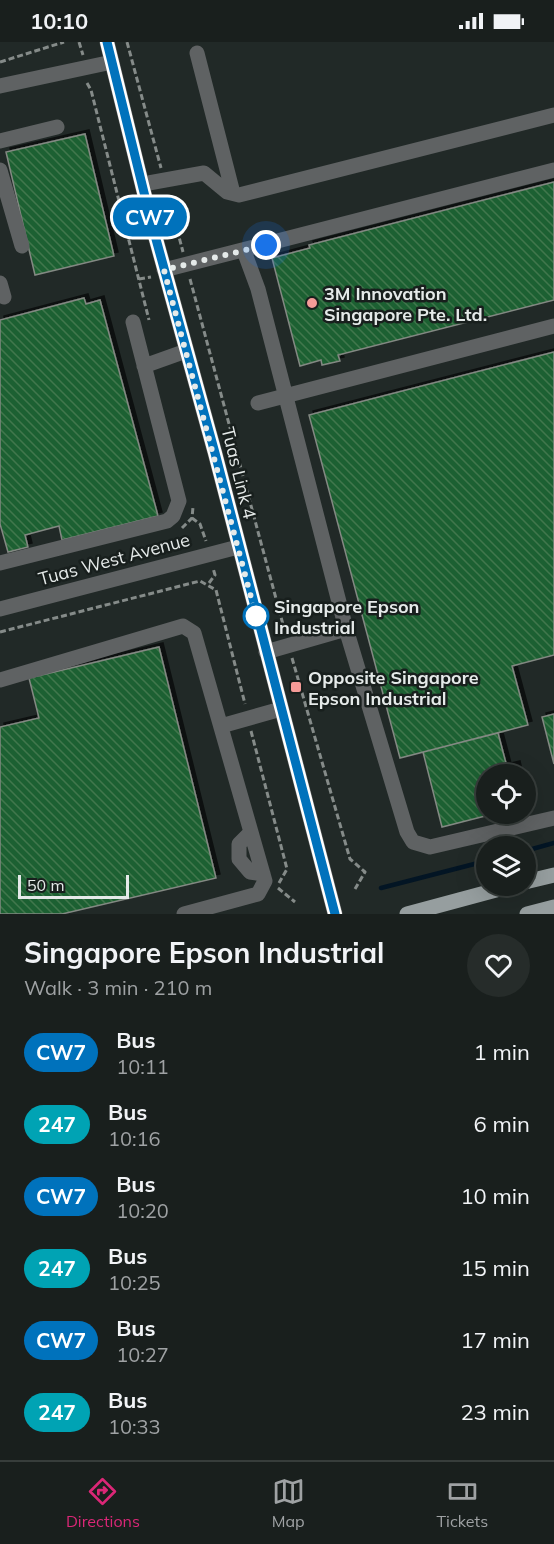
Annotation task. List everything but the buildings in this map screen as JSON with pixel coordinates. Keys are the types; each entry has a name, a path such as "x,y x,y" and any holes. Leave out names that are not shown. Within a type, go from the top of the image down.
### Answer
{"main road":[{"path":"536,879 554,874"},
{"path":"407,914 476,895"},
{"path":"528,914 554,907"}],"street":[{"name":"Tuas Link 4","path":"107,42 164,270 335,914"},
{"path":"197,53 233,193"},
{"path":"0,86 112,62"},
{"path":"143,184 204,173 227,192 239,195 554,115"},
{"path":"0,141 57,127"},
{"path":"0,170 22,246"},
{"path":"164,270 554,170"},
{"path":"244,251 258,289 346,629 407,832 413,842 430,847 554,818"},
{"path":"0,563 167,521 173,516 179,501 133,322"},
{"path":"258,403 554,326"},
{"path":"144,366 186,351"},
{"name":"Tuas West Avenue","path":"1,605 238,547"},
{"path":"0,680 183,626 194,633 263,874 264,885 258,894 184,914"},
{"path":"266,652 346,629"},
{"path":"221,726 281,709"}],"path":[{"path":"0,62 64,42"},
{"path":"127,42 288,646 350,860 365,872 355,888"},
{"path":"92,90 152,331"},
{"path":"173,531 185,528 192,518 191,497"}],"waterway":[{"path":"536,848 554,843"},
{"path":"381,888 476,864"}],"bus line":[{"name":"CW7","path":"107,42 151,221 215,453 335,914"}],"place":[{"name":"3M Innovation Singapore Pte. Ltd.","path":"312,303"},
{"name":"Singapore Epson Industrial","path":"256,616"},
{"name":"Opposite Singapore Epson Industrial","path":"296,687"}],"route":[{"path":"256,616 215,453 164,270 266,245"}]}
